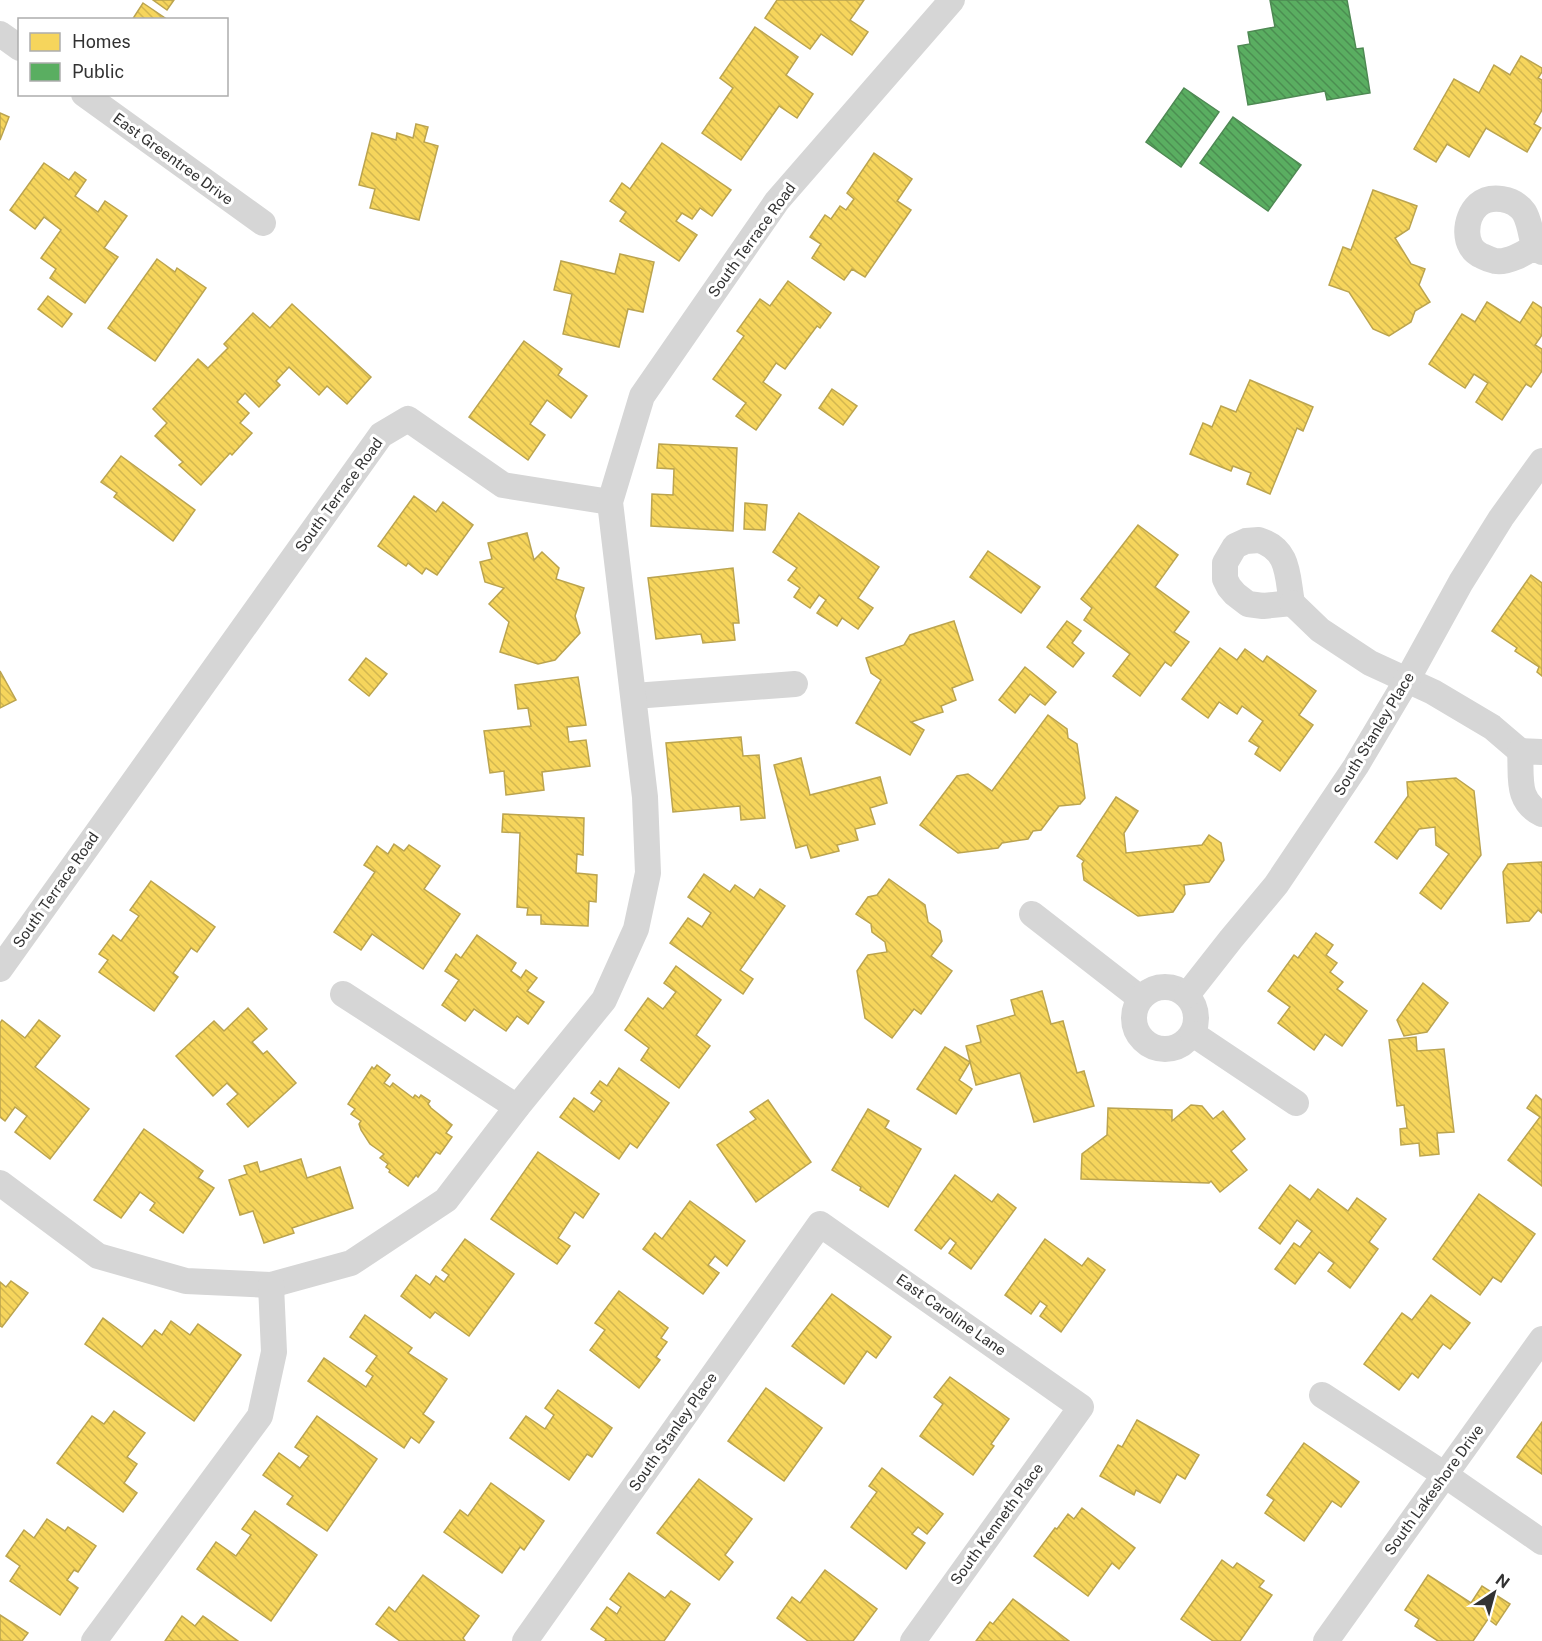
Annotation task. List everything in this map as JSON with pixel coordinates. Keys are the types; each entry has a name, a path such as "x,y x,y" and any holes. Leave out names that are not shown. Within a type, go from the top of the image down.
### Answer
{"street":[{"name":"South Terrace Road","path":"0,969 381,435 408,419 503,485 610,502 642,396 777,201 952,0"},
{"path":"0,34 18,47"},
{"name":"East Greentree Drive","path":"87,96 263,223"},
{"name":"South Stanley Place","path":"1187,995 1276,885 1356,766 1467,573 1501,518 1542,461"},
{"path":"0,1184 98,1256 186,1281 271,1285 351,1263 446,1200 517,1107 604,1000 636,929 648,873 645,797 610,502"},
{"path":"1292,603 1320,630 1370,663 1433,692 1531,752 1522,794 1532,809 1542,814"},
{"path":"634,696 795,684"},
{"path":"1032,914 1140,998"},
{"path":"1170,987 1187,995 1196,1012 1196,1025 1186,1042 1163,1050 1145,1042 1138,1035 1133,1016 1140,998 1156,988 1170,987"},
{"path":"343,994 517,1107"},
{"path":"1192,1034 1296,1103"},
{"name":"South Stanley Place","path":"525,1641 820,1224"},
{"name":"East Caroline Lane","path":"820,1224 1081,1407"},
{"path":"93,1641 260,1416 274,1352 271,1285"},
{"name":"South Lakeshore Drive","path":"1326,1641 1542,1339"},
{"path":"1322,1395 1445,1475 1542,1542"},
{"name":"South Kenneth Place","path":"913,1641 1081,1407"}],"building: Homes":[{"path":"153,0 174,0 167,10"},
{"path":"777,0 864,0 850,20 868,32 852,55 821,34 810,49 765,18"},
{"path":"143,3 165,18 133,18"},
{"path":"755,27 798,57 786,75 813,94 797,118 779,106 741,160 702,133 733,88 720,78"},
{"path":"1521,56 1542,68 1538,78 1542,80 1542,110 1534,124 1541,128 1527,152 1486,128 1469,157 1447,144 1436,162 1414,149 1454,79 1479,93 1494,65 1510,75"},
{"path":"0,113 9,117 0,140"},
{"path":"416,124 428,127 424,142 438,146 419,220 370,208 375,189 359,185 372,133 396,140 397,133 413,138"},
{"path":"662,143 731,190 712,216 700,208 692,219 682,213 676,221 697,235 679,261 620,221 626,212 610,201 622,183 630,189"},
{"path":"874,153 912,179 897,201 911,210 865,277 852,269 844,280 812,258 821,244 810,237 825,215 831,219 840,206 846,210 854,199 847,193"},
{"path":"44,163 69,180 75,172 86,180 75,196 98,212 105,201 127,216 104,248 118,257 85,303 50,278 56,269 41,258 61,230 44,217 35,229 10,210"},
{"path":"1373,190 1417,206 1409,229 1395,238 1411,264 1425,269 1419,285 1430,302 1415,311 1411,322 1389,336 1373,329 1349,292 1329,285 1343,247 1351,250"},
{"path":"620,254 654,262 643,312 628,309 619,347 563,334 572,294 554,290 561,261 615,274"},
{"path":"157,259 175,272 177,268 206,288 155,361 108,328"},
{"path":"788,281 831,313 820,328 817,326 785,369 776,363 763,382 781,395 756,430 736,416 746,403 713,379 744,336 737,331 760,299 770,306"},
{"path":"48,296 72,314 62,327 38,309"},
{"path":"1487,302 1520,323 1533,302 1542,308 1542,335 1535,345 1542,349 1542,371 1531,387 1526,384 1502,420 1476,402 1488,383 1474,374 1465,388 1429,364 1462,314 1475,322"},
{"path":"292,304 371,377 347,404 327,386 319,395 289,367 276,381 280,385 259,407 245,393 237,402 249,413 240,423 252,433 201,485 179,465 183,462 155,436 167,423 153,409 198,359 208,368 228,348 224,344 253,313 270,328"},
{"path":"524,341 562,369 558,375 587,396 571,418 547,400 530,424 545,435 528,460 469,417"},
{"path":"1250,380 1313,407 1303,431 1297,428 1270,494 1247,484 1251,473 1233,466 1231,471 1190,454 1203,423 1212,427 1221,406 1236,412"},
{"path":"832,389 857,406 843,425 819,408"},
{"path":"659,444 737,448 733,531 651,526 652,494 673,495 674,469 657,468"},
{"path":"121,456 195,510 173,541 114,497 117,493 101,482"},
{"path":"414,496 436,512 443,502 473,525 437,575 426,568 422,574 408,563 406,566 378,546"},
{"path":"745,503 767,505 765,530 744,529"},
{"path":"799,513 879,567 858,598 873,608 858,629 842,618 837,626 817,613 826,600 819,595 810,608 794,597 800,588 788,580 797,568 773,552"},
{"path":"1138,525 1178,555 1155,587 1189,612 1174,632 1189,642 1171,666 1165,662 1140,696 1113,676 1130,654 1084,620 1092,608 1081,599"},
{"path":"527,533 534,560 542,552 559,568 556,579 584,588 575,616 580,633 555,660 538,664 500,652 509,622 489,604 504,588 485,582 480,562 492,559 488,543"},
{"path":"988,551 1040,587 1021,613 970,577"},
{"path":"733,568 739,623 733,623 735,640 703,643 701,634 656,639 648,578"},
{"path":"1531,575 1542,583 1542,676 1537,672 1539,667 1515,651 1517,648 1492,631"},
{"path":"954,621 973,680 952,688 956,700 941,706 943,712 911,722 924,730 910,755 856,723 881,680 871,673 866,658 904,645 910,635"},
{"path":"1067,621 1081,631 1072,643 1084,653 1073,667 1047,647"},
{"path":"1220,648 1237,660 1245,649 1263,662 1267,656 1316,691 1299,715 1313,725 1280,771 1255,754 1259,747 1249,741 1263,721 1242,706 1237,714 1219,702 1208,718 1182,699"},
{"path":"366,658 387,674 369,696 349,680"},
{"path":"1025,667 1056,692 1045,705 1030,694 1015,713 999,700"},
{"path":"0,671 16,700 0,708"},
{"path":"578,677 586,725 567,727 569,742 586,740 590,766 542,772 544,790 506,795 504,771 490,773 484,731 531,726 528,708 518,709 515,685"},
{"path":"1048,715 1067,729 1068,738 1077,744 1085,798 1080,804 1059,806 1041,830 1033,831 1028,839 1002,843 998,848 958,853 920,825 957,776 968,774 992,791"},
{"path":"741,737 743,756 759,755 765,818 741,820 740,806 673,812 666,743"},
{"path":"801,758 810,795 880,777 887,803 870,808 875,824 855,829 858,840 837,845 839,851 811,858 807,845 796,848 774,765"},
{"path":"1456,778 1474,791 1481,855 1441,909 1420,893 1449,854 1436,845 1435,827 1419,829 1397,859 1375,842 1408,796 1407,782"},
{"path":"1116,797 1138,811 1124,833 1126,853 1202,845 1209,835 1221,843 1224,860 1209,882 1184,885 1185,894 1173,912 1138,916 1084,880 1082,864 1084,861 1077,856"},
{"path":"503,814 584,818 583,855 577,854 576,873 597,875 596,902 589,901 588,926 541,924 541,915 527,915 528,908 517,907 520,833 502,832"},
{"path":"394,844 404,851 409,845 440,866 424,889 460,914 423,969 372,934 361,950 334,932 375,872 364,865 377,846 388,854"},
{"path":"1542,862 1542,913 1538,910 1529,921 1507,923 1503,872 1508,864"},
{"path":"704,874 730,892 735,885 754,898 760,889 785,906 740,970 753,979 743,994 670,943 688,918 702,927 711,913 688,897"},
{"path":"889,879 925,905 928,922 940,931 942,941 931,956 952,971 921,1014 914,1009 892,1038 865,1018 857,971 868,955 887,952 885,942 872,932 871,924 856,914 868,897 877,895"},
{"path":"151,881 215,927 197,952 191,948 173,973 178,977 154,1011 99,972 108,960 99,954 113,935 121,941 139,916 130,910"},
{"path":"1316,933 1333,945 1326,955 1337,963 1330,972 1343,982 1337,989 1367,1011 1342,1046 1325,1034 1314,1050 1278,1023 1290,1007 1268,991 1294,955 1298,958"},
{"path":"477,935 516,963 511,971 521,978 526,970 537,978 527,991 544,1002 528,1024 517,1016 506,1031 474,1009 465,1021 442,1005 459,980 445,971 456,954 461,958"},
{"path":"676,966 721,1000 696,1035 710,1046 679,1088 641,1060 649,1048 625,1030 648,998 663,1009 676,992 664,983"},
{"path":"1423,983 1448,1003 1427,1032 1404,1036 1397,1020"},
{"path":"1042,991 1051,1024 1063,1021 1077,1073 1084,1071 1094,1106 1034,1122 1020,1073 976,1085 966,1046 981,1042 977,1026 1015,1015 1011,1000"},
{"path":"248,1008 267,1029 252,1042 263,1054 267,1051 296,1083 248,1127 227,1104 238,1094 227,1083 213,1096 176,1056 214,1021 224,1031"},
{"path":"2,1020 25,1038 39,1020 60,1036 35,1067 89,1109 50,1159 15,1132 27,1116 15,1107 5,1121 0,1117 0,1023"},
{"path":"1416,1037 1417,1051 1444,1049 1454,1132 1437,1133 1439,1154 1420,1156 1419,1143 1401,1145 1400,1129 1407,1128 1404,1105 1397,1106 1389,1040"},
{"path":"945,1047 970,1062 959,1080 972,1089 956,1114 917,1089"},
{"path":"377,1065 390,1075 384,1083 390,1087 393,1083 413,1098 415,1095 419,1098 421,1095 430,1101 428,1104 431,1108 452,1125 446,1133 452,1137 440,1154 436,1152 418,1177 416,1175 408,1186 389,1172 390,1170 386,1167 388,1164 380,1158 384,1154 370,1144 361,1130 359,1124 361,1121 351,1114 355,1109 348,1104 372,1067 374,1069"},
{"path":"619,1068 669,1103 637,1148 630,1143 619,1159 560,1117 574,1098 594,1112 602,1101 591,1093 600,1081 607,1086"},
{"path":"1536,1095 1542,1100 1542,1186 1508,1160 1540,1117 1527,1108"},
{"path":"768,1100 811,1162 756,1202 717,1145 756,1119 750,1112"},
{"path":"1191,1105 1202,1106 1213,1119 1223,1111 1245,1139 1231,1151 1247,1170 1220,1192 1211,1181 1209,1183 1081,1179 1082,1154 1107,1135 1108,1108 1172,1110 1172,1121"},
{"path":"868,1109 889,1121 885,1128 921,1149 888,1207 860,1190 861,1187 832,1170"},
{"path":"144,1129 203,1171 198,1178 214,1188 183,1233 150,1210 155,1203 140,1192 121,1218 94,1200"},
{"path":"538,1152 599,1194 583,1218 575,1212 558,1238 570,1246 557,1264 491,1219"},
{"path":"301,1159 307,1178 340,1167 353,1208 292,1228 294,1233 264,1243 253,1211 240,1215 229,1180 247,1174 244,1166 257,1162 260,1172"},
{"path":"955,1175 992,1202 998,1194 1016,1208 971,1269 949,1253 956,1243 950,1238 941,1249 915,1230"},
{"path":"1290,1185 1310,1200 1318,1189 1348,1211 1357,1198 1386,1219 1369,1242 1378,1249 1350,1288 1328,1271 1334,1263 1319,1252 1295,1284 1275,1269 1294,1243 1300,1247 1312,1231 1297,1220 1280,1244 1259,1228"},
{"path":"1479,1194 1535,1234 1501,1282 1493,1277 1480,1295 1433,1259"},
{"path":"690,1201 745,1241 727,1266 715,1256 708,1265 719,1273 703,1294 643,1249 655,1233 662,1239"},
{"path":"465,1239 514,1274 469,1336 435,1312 430,1318 401,1296 416,1275 430,1285 436,1276 444,1282 449,1275 442,1270"},
{"path":"1045,1239 1082,1266 1088,1258 1105,1270 1061,1332 1040,1316 1047,1306 1040,1301 1031,1314 1005,1295"},
{"path":"11,1281 28,1293 2,1327 0,1326 0,1282 6,1287"},
{"path":"619,1291 668,1328 661,1338 667,1342 656,1357 660,1360 639,1388 590,1350 605,1330 595,1323"},
{"path":"832,1294 891,1337 876,1358 867,1351 844,1384 792,1346"},
{"path":"1431,1295 1470,1323 1450,1349 1443,1344 1418,1378 1412,1373 1399,1390 1364,1364 1402,1313 1412,1320"},
{"path":"365,1315 412,1348 408,1353 447,1379 423,1414 434,1422 419,1443 411,1437 404,1448 308,1381 324,1358 366,1387 373,1376 366,1371 377,1356 350,1337"},
{"path":"103,1318 142,1347 155,1330 162,1335 171,1321 190,1335 198,1324 241,1355 194,1421 85,1344"},
{"path":"950,1377 1009,1419 991,1444 994,1446 973,1475 920,1436 943,1404 934,1397"},
{"path":"766,1388 822,1428 784,1481 728,1441"},
{"path":"558,1390 612,1428 592,1457 587,1454 569,1480 510,1438 526,1416 545,1429 554,1415 545,1408"},
{"path":"114,1411 145,1433 127,1457 137,1464 124,1483 137,1493 123,1512 57,1463 92,1416 104,1424"},
{"path":"317,1416 377,1459 327,1531 287,1504 293,1496 263,1475 279,1453 300,1468 309,1456 295,1447"},
{"path":"1137,1420 1199,1455 1185,1479 1177,1474 1160,1503 1136,1490 1134,1495 1100,1476 1118,1445 1122,1447"},
{"path":"1542,1422 1542,1474 1517,1457"},
{"path":"1304,1443 1359,1482 1341,1507 1332,1501 1304,1541 1265,1513 1274,1500 1267,1495"},
{"path":"882,1468 943,1514 927,1534 918,1527 912,1534 925,1543 906,1569 851,1527 877,1492 869,1486"},
{"path":"699,1479 752,1519 725,1555 733,1562 719,1580 657,1533"},
{"path":"491,1483 544,1521 524,1550 520,1547 502,1573 444,1532 460,1510 468,1516"},
{"path":"1082,1508 1135,1548 1119,1569 1112,1563 1088,1596 1034,1556 1068,1514 1074,1519"},
{"path":"255,1511 317,1555 271,1621 197,1569 216,1542 236,1556 251,1535 242,1529"},
{"path":"47,1519 65,1531 68,1527 96,1546 78,1572 74,1570 67,1580 78,1588 60,1615 10,1581 20,1566 6,1556 24,1530 34,1538"},
{"path":"1222,1560 1233,1568 1237,1563 1264,1581 1259,1587 1272,1595 1240,1641 1213,1641 1181,1619"},
{"path":"825,1570 877,1609 853,1641 808,1641 777,1618 792,1597 800,1603"},
{"path":"629,1573 665,1598 671,1591 690,1604 664,1641 605,1641 606,1639 591,1629 607,1607 617,1614 621,1607 610,1599"},
{"path":"423,1575 479,1616 463,1638 465,1641 400,1641 376,1624 389,1607 395,1612"},
{"path":"1428,1575 1471,1603 1482,1586 1510,1604 1496,1625 1488,1619 1473,1641 1438,1641 1415,1626 1419,1619 1405,1610"},
{"path":"1013,1599 1069,1641 976,1641 990,1622 993,1624"},
{"path":"0,1615 28,1633 22,1641 0,1641"},
{"path":"182,1616 195,1626 203,1616 238,1641 165,1641"}],"building: Public":[{"path":"1270,0 1347,0 1356,49 1363,48 1370,93 1327,100 1325,91 1248,105 1238,46 1250,44 1248,32 1275,27"},
{"path":"1184,88 1219,112 1181,167 1146,142"},
{"path":"1233,117 1301,165 1268,211 1200,163"}]}
